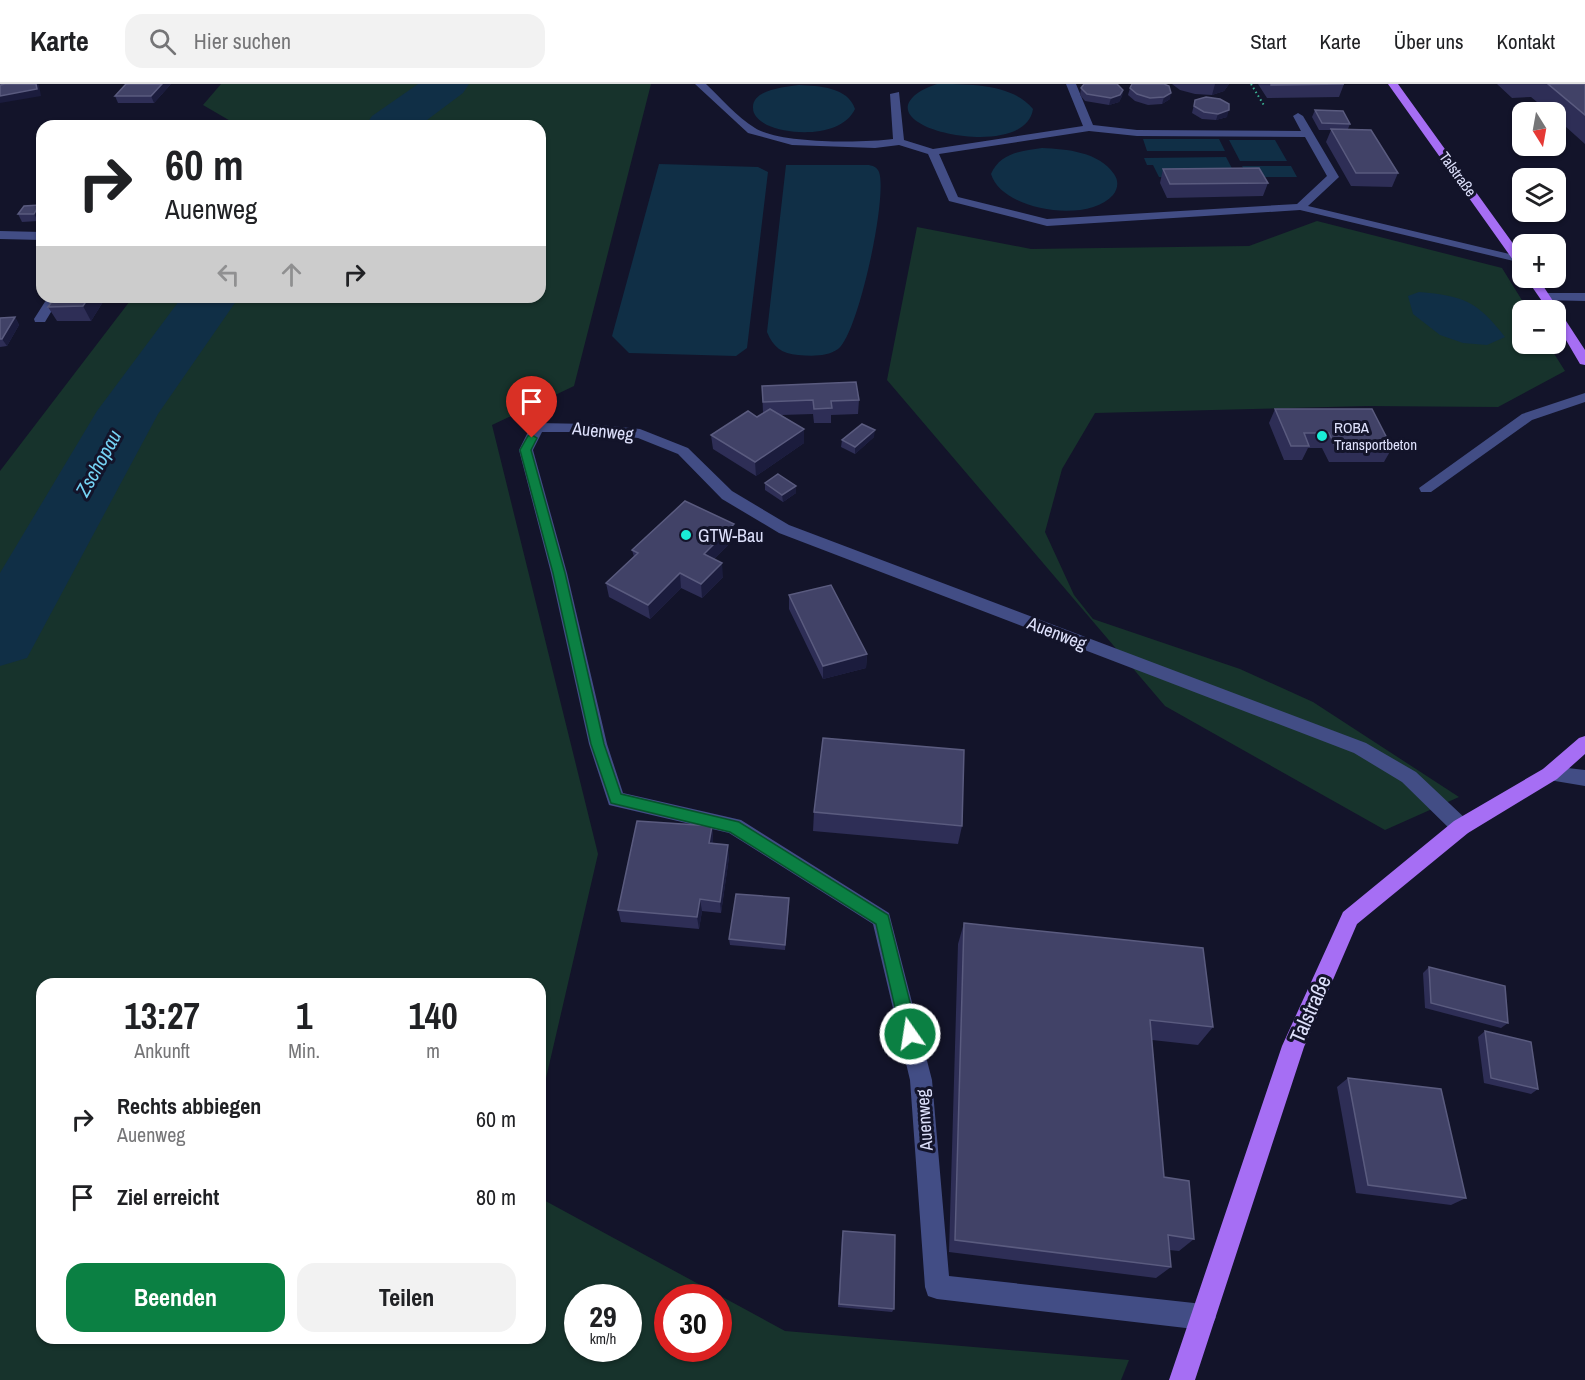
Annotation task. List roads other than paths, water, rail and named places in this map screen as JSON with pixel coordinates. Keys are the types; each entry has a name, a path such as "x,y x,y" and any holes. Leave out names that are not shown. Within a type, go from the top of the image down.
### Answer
{"main road":[{"name":"Talstraße","path":"1394,84 1512,249"},
{"path":"1539,288 1548,300"},
{"path":"1566,330 1585,361"},
{"name":"Talstraße","path":"1182,1380 1293,1046 1350,918 1461,827 1550,774 1585,743"}],"street":[{"path":"700,84 752,131 792,142 875,145 899,142 933,152 1089,128 1137,134 1308,134"},
{"path":"1071,84 1089,128"},
{"path":"895,94 899,142"},
{"path":"1298,116 1333,177 1300,207"},
{"path":"933,152 954,199 1047,222 1300,207 1512,260"},
{"path":"0,235 36,236"},
{"path":"1546,297 1585,297"},
{"path":"40,319 50,303"},
{"path":"1426,489 1527,417 1585,397"},
{"name":"Auenweg","path":"1203,1317 937,1287 921,1080 882,920 734,826 616,799 598,744 559,573 526,450 537,427 590,428 640,434 683,451 727,495 783,529 1360,748 1409,777 1461,827"},
{"path":"1550,774 1585,778"}],"water":[{"path":"937,84 977,85 1003,90 1024,101 1033,109 1028,121 1017,130 1002,135 985,137 950,134 923,125 909,113 908,107 914,96"},
{"path":"799,85 824,87 839,92 846,96 855,109 839,125 815,132 777,129 759,120 753,111 754,102 758,97 771,90"},
{"path":"1143,139 1219,139 1225,151 1147,151"},
{"path":"1229,140 1275,140 1287,161 1240,161"},
{"path":"1042,148 1082,153 1100,161 1117,179 1115,193 1101,204 1066,211 1028,205 1011,197 998,187 991,174 1000,162 1012,154"},
{"path":"1226,157 1236,176 1159,177 1153,165 1147,165 1144,158"},
{"path":"659,164 758,167 768,172 747,348 736,356 629,353 612,336"},
{"path":"786,165 869,165 879,172 881,186 879,208 862,293 846,338 838,349 824,355 808,356 787,353 775,346 767,332"},
{"path":"1242,166 1291,166 1297,177 1248,177"},
{"path":"1419,292 1468,302 1486,315 1505,337 1487,345 1463,343 1440,335 1413,314 1408,296"}],"waterway":[{"name":"Zschopau","path":"397,120 447,84"},
{"name":"Zschopau","path":"0,638 128,411 207,303"}],"place":[{"name":"ROBA Transportbeton","path":"1322,436"},
{"name":"GTW-Bau","path":"686,535"}]}
